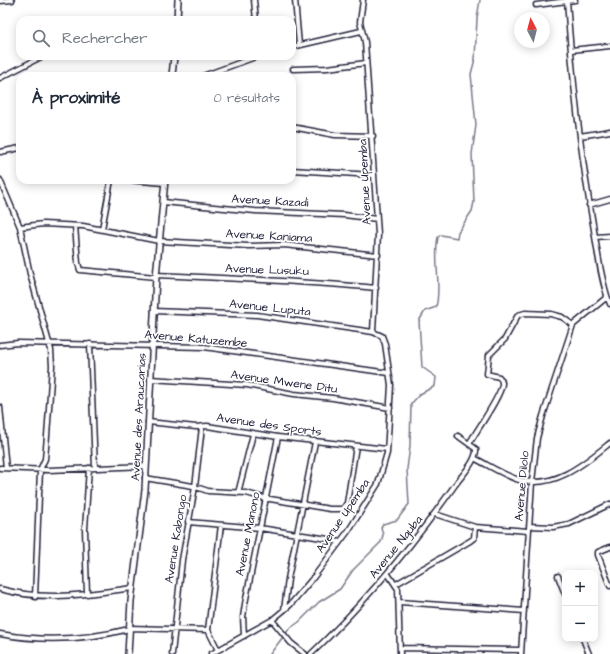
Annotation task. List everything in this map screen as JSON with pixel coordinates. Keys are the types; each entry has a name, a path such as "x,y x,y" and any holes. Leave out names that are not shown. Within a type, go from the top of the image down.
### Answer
{"street":[{"path":"0,1 12,0"},
{"path":"176,16 178,0"},
{"path":"247,0 253,1 255,16"},
{"path":"295,0 299,45"},
{"name":"Avenue Upemba","path":"363,0 360,22 361,32 365,42 377,219 378,255 373,332"},
{"path":"536,5 574,0"},
{"path":"567,1 570,50 589,205 607,297 610,304"},
{"path":"296,46 361,32"},
{"path":"570,50 610,46"},
{"path":"0,78 35,60"},
{"path":"172,72 174,60"},
{"path":"214,72 247,60"},
{"path":"293,69 327,68 366,63"},
{"path":"296,128 335,135 372,136"},
{"path":"580,136 610,131"},
{"path":"0,152 16,149"},
{"path":"296,170 373,175"},
{"path":"0,180 20,227 30,274 50,344 52,366 47,436 44,459 40,470 35,597"},
{"path":"102,229 110,184"},
{"name":"Avenue des Araucarias","path":"128,654 129,628 146,466 156,276 165,184"},
{"path":"589,205 610,199"},
{"name":"Avenue Kazadi","path":"162,202 255,211 344,214 377,219"},
{"name":"Avenue Kaniama","path":"20,227 43,224 75,226 102,229 159,240 248,246 284,244 378,255"},
{"name":"Avenue Lusuku","path":"75,226 80,270 232,280 253,278 266,281 288,280 376,288"},
{"path":"595,237 610,236"},
{"path":"469,444 498,396 502,383 499,377 488,374 489,355 505,339 516,317 525,313 551,314 562,317 573,325 607,297"},
{"name":"Avenue Luputa","path":"154,311 257,315 373,332 382,336"},
{"name":"Avenue Dilolo","path":"521,652 528,528 532,482 540,426 573,325"},
{"name":"Avenue Upemba","path":"211,654 272,620 284,610 313,578 378,484 385,463 387,449 391,385 386,344 382,336"},
{"name":"Avenue Katuzembe","path":"0,345 18,343 152,344 232,350 308,363 389,374"},
{"path":"90,344 95,468"},
{"name":"Avenue Mwene Ditu","path":"150,379 247,385 294,394 333,398 390,408"},
{"path":"0,407 6,468"},
{"name":"Avenue des Sports","path":"148,422 202,427 207,426 252,434 387,449"},
{"name":"Avenue Kabongo","path":"172,654 173,629 188,522 195,487 202,427"},
{"path":"238,493 252,434"},
{"path":"458,436 476,449 474,458 513,478 532,482 548,481 560,477 593,457 610,443"},
{"name":"Avenue Manono","path":"244,636 244,611 260,528 264,498 278,437"},
{"path":"284,610 315,442"},
{"path":"145,478 195,487 208,491 238,493 330,509 345,508 356,446"},
{"name":"Avenue Nguba","path":"311,654 388,574 435,514 474,458"},
{"path":"0,468 40,470 146,466"},
{"path":"87,594 86,529 88,468"},
{"path":"435,514 475,527 553,527 569,524 610,504"},
{"path":"188,522 260,528 324,538 339,542"},
{"path":"218,650 208,630 221,525"},
{"path":"396,584 470,541 474,538 475,527"},
{"path":"610,547 598,552 598,555 610,586"},
{"path":"388,574 396,584 400,602 400,654"},
{"path":"558,576 562,586"},
{"path":"0,589 35,597 51,597 133,588"},
{"path":"400,602 524,611"},
{"path":"272,620 287,638 305,654"},
{"path":"0,634 31,639 76,640 129,628 208,630"},
{"path":"584,642 589,654"},
{"path":"401,648 435,652 521,652"}],"waterway":[{"path":"270,654 289,629 299,622 319,602 340,589 353,570 381,542 383,535 381,527 383,524 397,520 409,504 407,469 410,446 411,404 420,394 435,386 436,377 422,367 419,321 425,311 436,307 438,299 436,255 438,237 441,235 457,238 458,232 472,211 474,202 472,154 476,125 471,74 475,59 477,18 480,0"}]}
